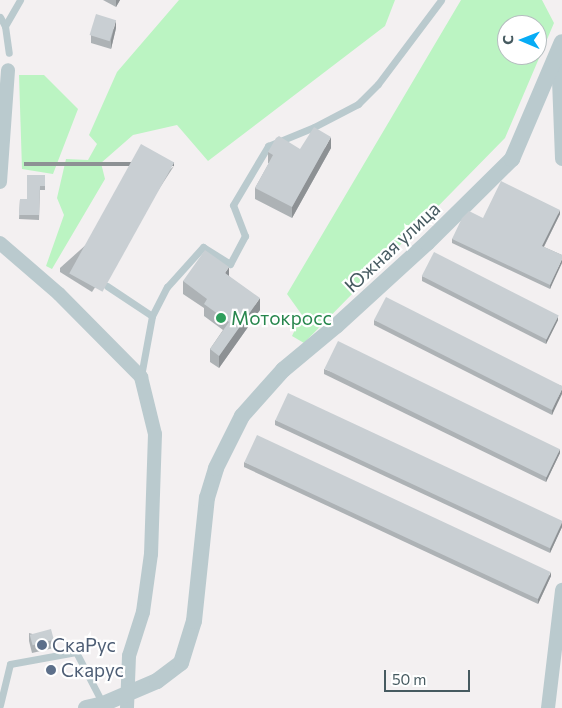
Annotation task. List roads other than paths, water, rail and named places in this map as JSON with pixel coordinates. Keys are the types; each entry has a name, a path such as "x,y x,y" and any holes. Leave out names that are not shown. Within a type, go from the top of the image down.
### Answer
{"street":[{"path":"560,46 562,159"},
{"name":"Южная улица","path":"86,708 127,701 182,663 194,621 207,498 216,468 242,416 283,370 336,326 427,243 512,159 560,46"},
{"path":"0,182 8,70"},
{"path":"0,243 60,294 141,377 155,434 151,554 143,612 129,656 127,701"},
{"path":"548,708 562,590"}],"lane":[{"path":"5,26 20,0"},
{"path":"141,377 152,316 167,287 203,247 230,264 245,236 233,205 268,146 314,127 358,104 378,84 441,0"},
{"path":"0,17 5,26 9,53"},
{"path":"107,286 152,316"},
{"path":"0,705 10,664 76,652 103,704"}],"place":[{"name":"Мотокросс","path":"221,318"},
{"name":"СкаРус","path":"42,645"},
{"name":"Скарус","path":"51,670"}]}
